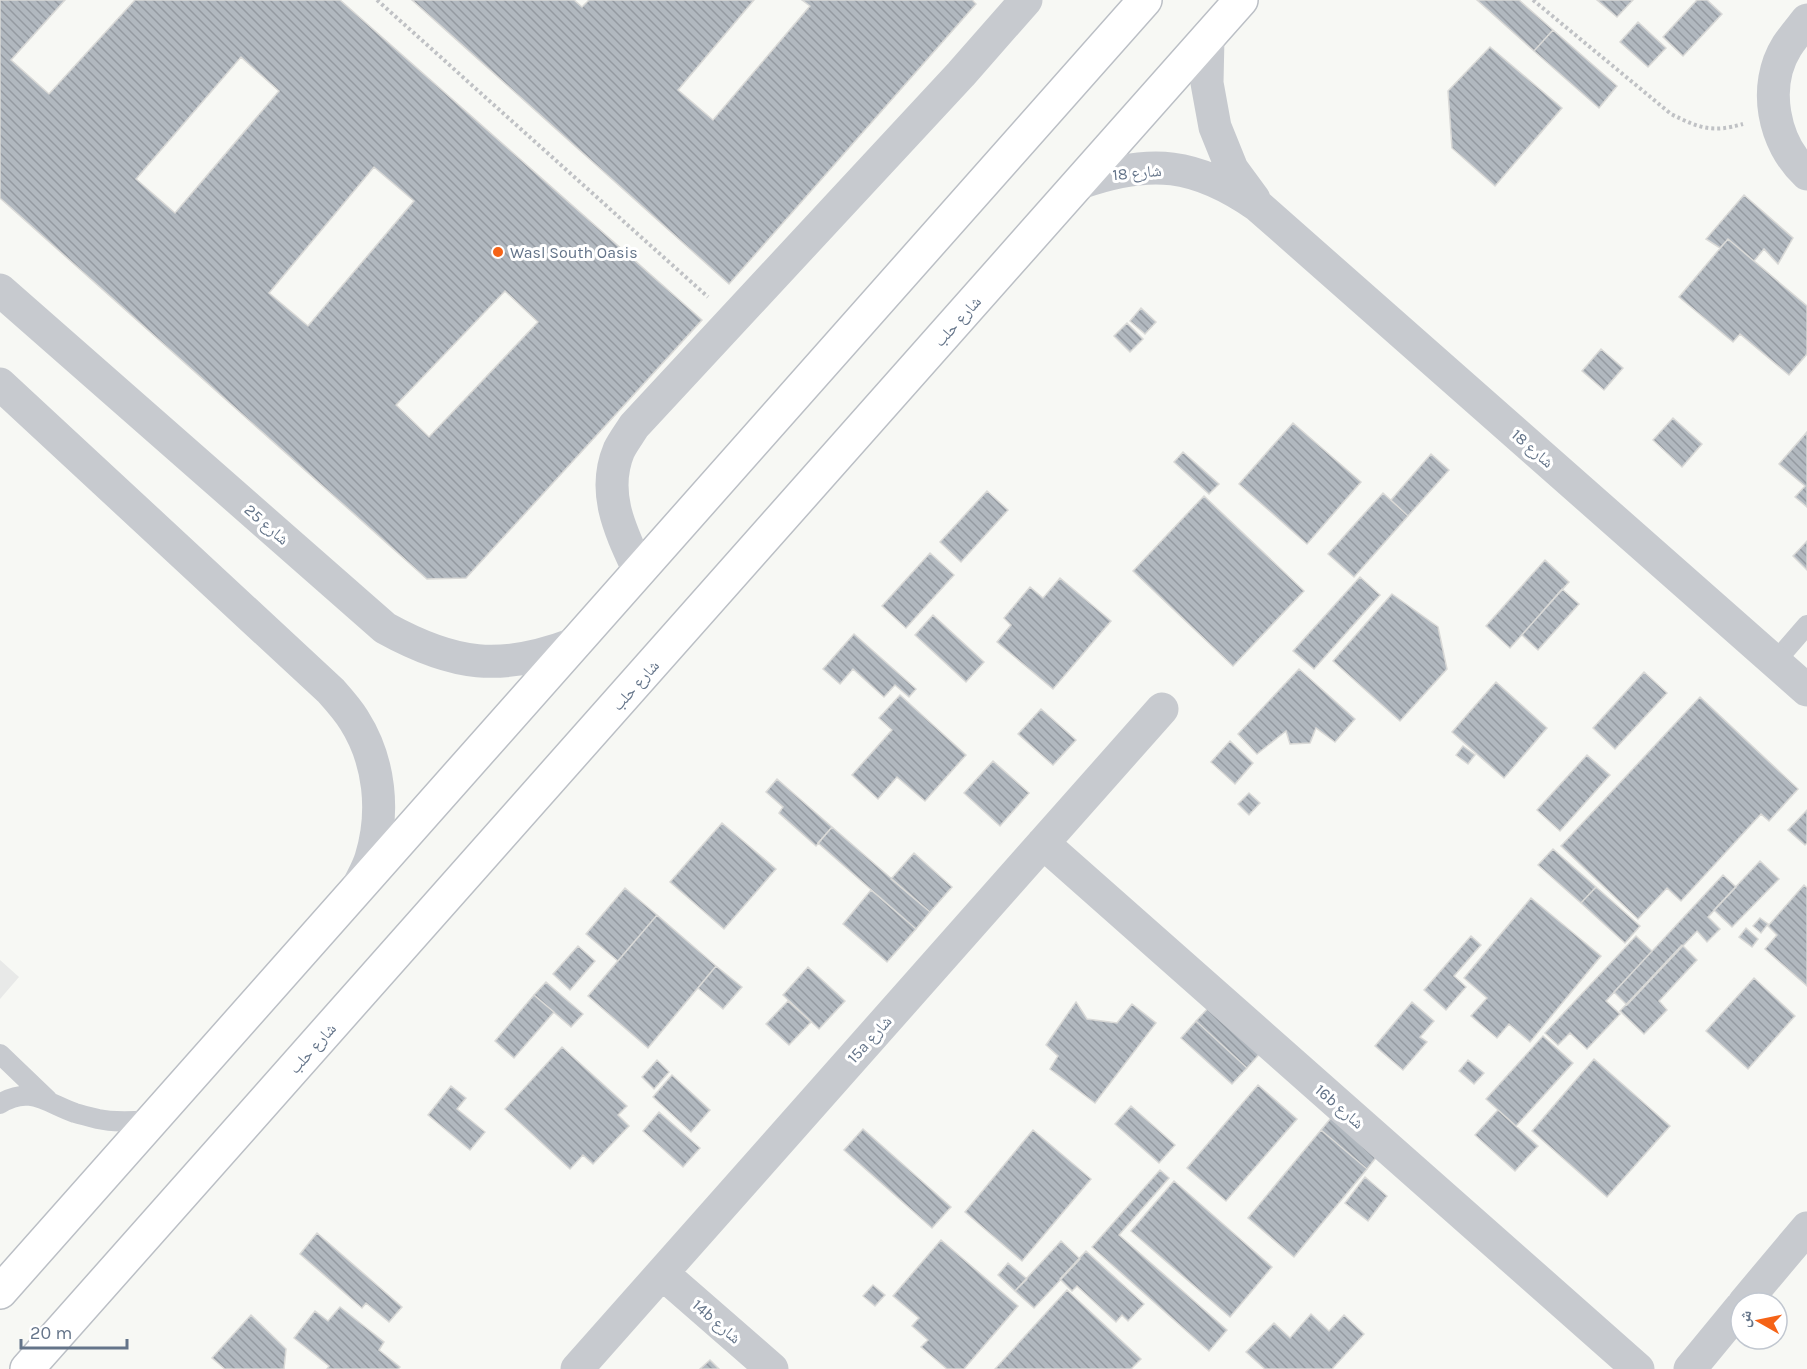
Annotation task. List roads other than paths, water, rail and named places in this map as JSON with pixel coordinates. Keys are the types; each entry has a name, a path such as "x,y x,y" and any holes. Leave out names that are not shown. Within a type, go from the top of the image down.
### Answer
{"street":[{"path":"639,571 620,530 612,503 611,476 619,449 634,426 1026,0"},
{"path":"0,1292 1145,0"},
{"name":"شارع حلب","path":"27,1369 1241,0"},
{"path":"1807,20 1786,48 1774,80 1775,115 1779,134 1787,151 1807,174"},
{"name":"شارع 18","path":"1208,37 1207,83 1215,128 1232,169 1258,206"},
{"name":"شارع 18","path":"1080,183 1110,172 1141,168 1173,169 1203,176 1232,188 1258,206 1807,690"},
{"name":"شارع 25","path":"0,290 385,628 414,644 445,655 477,661 511,662 543,656 574,644"},
{"path":"0,384 331,691 354,719 370,752 378,788 379,824 371,859 355,892"},
{"name":"15a شارع","path":"578,1369 1161,709"},
{"name":"16b شارع","path":"1043,843 1638,1369"},
{"path":"1754,1291 1807,1228"},
{"name":"14b شارع","path":"663,1273 772,1369"},
{"path":"1690,1369 1729,1322"}],"lane":[{"path":"1775,662 1807,625"},
{"path":"0,1054 50,1102"},
{"path":"0,1104 23,1095 37,1096 75,1113 100,1119 127,1122 154,1120"}],"place":[{"name":"Wasl South Oasis","path":"498,252"}]}
